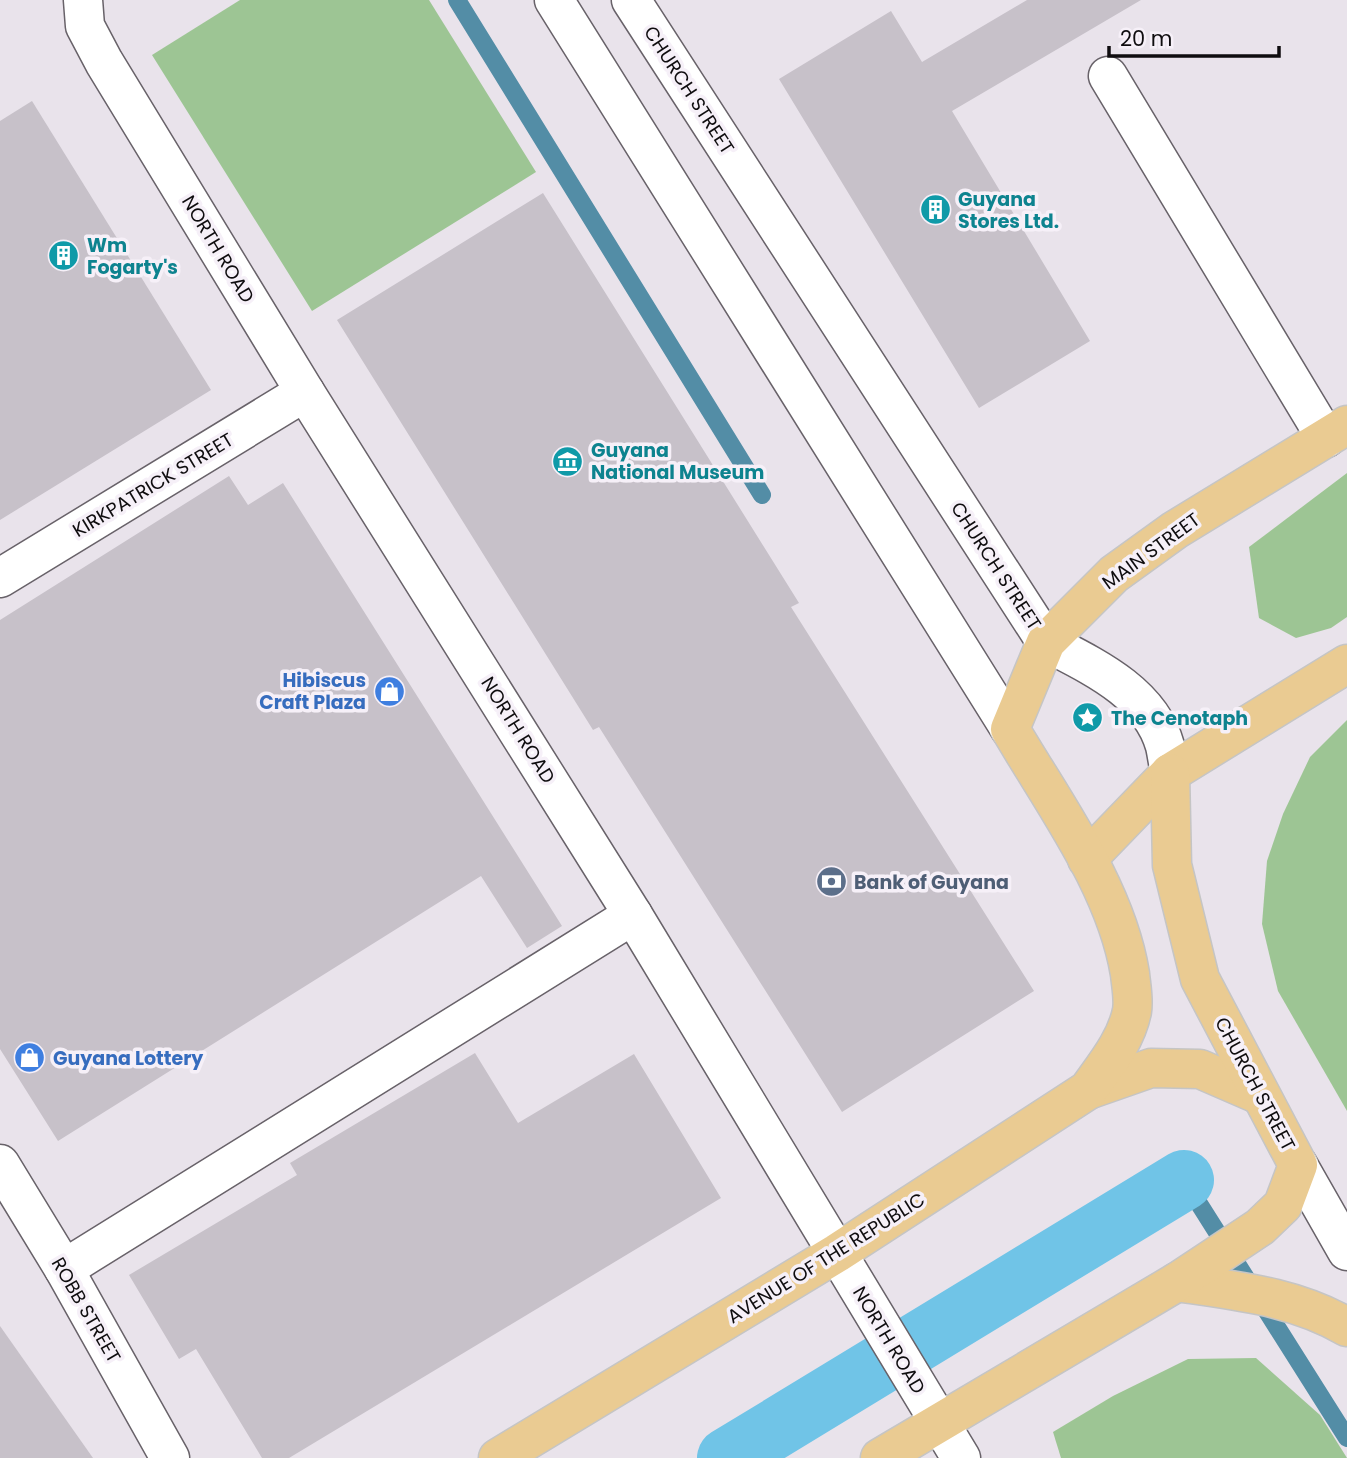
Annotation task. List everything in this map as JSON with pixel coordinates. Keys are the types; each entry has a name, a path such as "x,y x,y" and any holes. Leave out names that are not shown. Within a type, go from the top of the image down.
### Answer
{"main road":[{"name":"MAIN STREET","path":"1010,729 1046,642 1114,574 1175,530 1337,431"},
{"path":"1010,729 1087,859 1170,773 1347,664"},
{"name":"CHURCH STREET","path":"1170,773 1172,865 1200,979 1298,1166"},
{"name":"AVENUE OF THE REPUBLIC","path":"498,1458 844,1264 1088,1090 1127,1029 1133,1008 1126,950 1115,918 1087,859"},
{"path":"1088,1090 1151,1068 1200,1069 1260,1095"},
{"path":"880,1458 931,1409 1177,1282 1259,1227 1283,1205 1298,1166"},
{"path":"1177,1282 1272,1296 1310,1309 1347,1327"}],"street":[{"name":"NORTH ROAD","path":"83,0 85,26 104,62 305,392 633,915 961,1458"},
{"path":"554,0 1010,729"},
{"name":"CHURCH STREET","path":"631,0 1046,642 1098,670 1135,698 1153,719 1165,744 1170,773"},
{"path":"1108,76 1337,431"},
{"name":"KIRKPATRICK STREET","path":"0,579 305,392"},
{"path":"64,1269 633,915"},
{"name":"ROBB STREET","path":"0,1164 64,1269 170,1458"},
{"name":"CHURCH STREET","path":"1298,1166 1347,1251"}],"green space":[{"path":"240,0 429,0 536,172 312,311 152,55"},
{"path":"1347,473 1347,617 1331,628 1296,638 1259,618 1249,547"},
{"path":"1347,720 1347,1111 1278,991 1262,924 1267,861 1283,814 1310,757"},
{"path":"1256,1358 1320,1415 1347,1458 1061,1458 1053,1432 1113,1396 1188,1359"}],"building":[{"name":"Guyana Stores Ltd.","path":"1027,0 1141,0 952,111 1090,341 979,408 779,79 891,11 922,62"},
{"name":"Wm Fogarty's","path":"32,101 211,390 0,520 0,121"},
{"path":"543,193 799,603 791,607 1034,991 842,1112 599,727 593,730 337,320"},
{"path":"229,476 248,505 283,483 562,926 527,948 481,876 58,1141 0,1049 0,620"},
{"path":"475,1053 518,1123 634,1054 721,1198 289,1458 262,1458 196,1349 179,1359 129,1275 297,1175 290,1163"},
{"path":"0,1326 93,1458 0,1458"}],"waterway":[{"path":"457,0 762,495"},
{"path":"1184,1180 1347,1438"},
{"path":"727,1458 1184,1180"}],"place":[{"name":"Guyana Stores Ltd.","path":"935,210"},
{"name":"Wm Fogarty's","path":"64,256"},
{"name":"Guyana National Museum","path":"568,461"},
{"name":"Hibiscus Craft Plaza","path":"389,691"},
{"name":"The Cenotaph","path":"1088,718"},
{"name":"Bank of Guyana","path":"831,882"},
{"name":"Guyana Lottery","path":"30,1058"}]}
